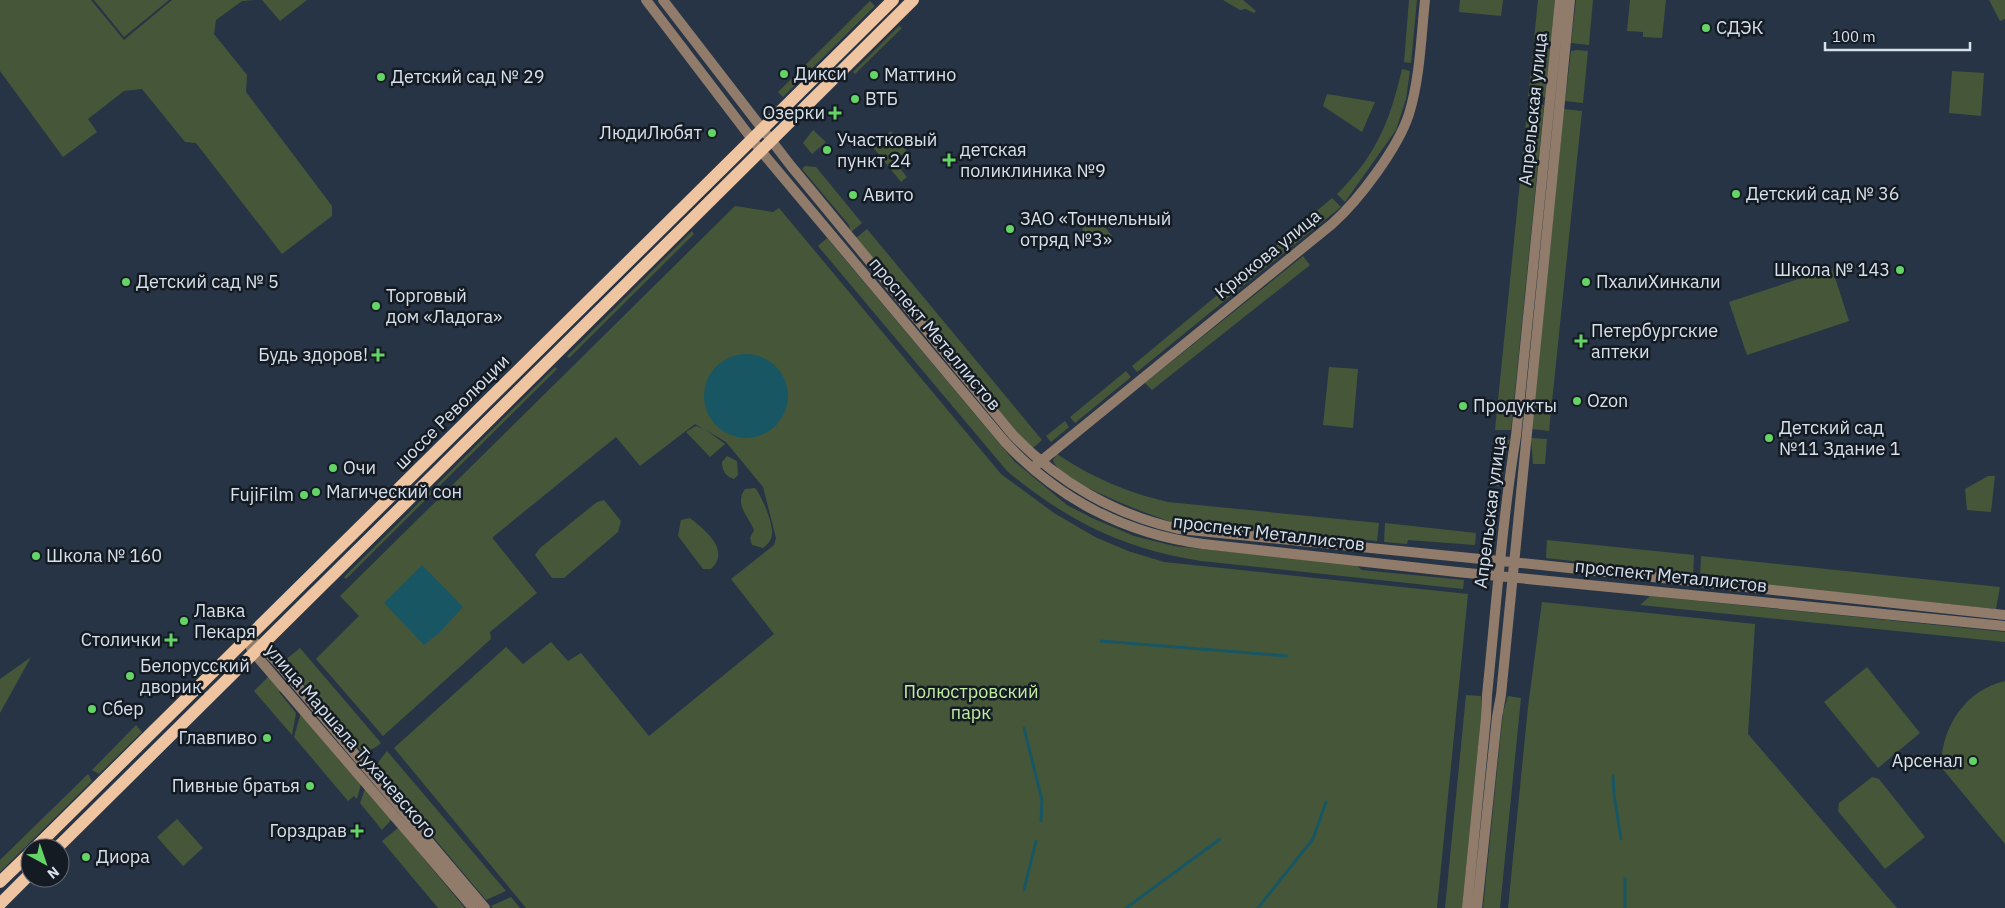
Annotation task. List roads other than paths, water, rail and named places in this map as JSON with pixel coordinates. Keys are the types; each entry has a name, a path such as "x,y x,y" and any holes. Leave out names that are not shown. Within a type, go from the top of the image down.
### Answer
{"main road":[{"name":"шоссе Революции","path":"45,838 893,0"},
{"name":"шоссе Революции","path":"67,838 913,0"},
{"path":"0,882 20,863"},
{"path":"0,904 20,884"}],"street":[{"name":"проспект Металлистов","path":"646,0 761,151 1005,442 1036,465 1100,501 1152,523 1179,529 2005,615"},
{"name":"проспект Металлистов","path":"663,0 762,129 850,239 1036,465 1058,489 1095,511 1138,530 1176,541 1498,576 2005,626"},
{"name":"Крюкова улица","path":"1036,465 1332,224 1360,196 1405,126 1415,84 1425,0"},
{"name":"Апрельская улица","path":"1467,908 1498,576 1507,490 1516,436 1560,0"},
{"name":"Апрельская улица","path":"1477,908 1513,577 1570,0"},
{"name":"улица Маршала Тухачевского","path":"247,639 473,908"},
{"name":"улица Маршала Тухачевского","path":"257,649 283,669 485,908"}],"waterway":[{"path":"1101,641 1287,656"},
{"path":"1024,728 1042,800 1041,821"},
{"path":"1613,776 1621,839"},
{"path":"1258,908 1313,839 1326,802"},
{"path":"1126,908 1220,839"},
{"path":"1024,890 1036,841"},
{"path":"1625,878 1625,908"}],"place":[{"name":"СДЭК","path":"1706,28"},
{"name":"Дикси","path":"784,74"},
{"name":"Маттино","path":"874,75"},
{"name":"Детский сад № 29","path":"381,77"},
{"name":"ВТБ","path":"855,99"},
{"name":"Озерки","path":"835,113"},
{"name":"ЛюдиЛюбят","path":"712,133"},
{"name":"Участковый пункт 24","path":"827,150"},
{"name":"детская поликлиника №9","path":"949,160"},
{"name":"Детский сад № 36","path":"1736,194"},
{"name":"Авито","path":"853,195"},
{"name":"ЗАО «Тоннельный отряд №3»","path":"1010,229"},
{"name":"Школа № 143","path":"1900,270"},
{"name":"Детский сад № 5","path":"126,282"},
{"name":"ПхалиХинкали","path":"1586,282"},
{"name":"Торговый дом «Ладога»","path":"376,306"},
{"name":"Петербургские аптеки","path":"1581,341"},
{"name":"Будь здоров!","path":"378,355"},
{"name":"Ozon","path":"1577,401"},
{"name":"Продукты","path":"1463,406"},
{"name":"Детский сад №11 Здание 1","path":"1769,438"},
{"name":"Очи","path":"333,468"},
{"name":"Магический сон","path":"316,492"},
{"name":"FujiFilm","path":"304,495"},
{"name":"Школа № 160","path":"36,556"},
{"name":"Лавка Пекаря","path":"184,621"},
{"name":"Столички","path":"171,640"},
{"name":"Белорусский дворик","path":"130,676"},
{"name":"Сбер","path":"92,709"},
{"name":"Главпиво","path":"267,738"},
{"name":"Арсенал","path":"1973,761"},
{"name":"Пивные братья","path":"310,786"},
{"name":"Горздрав","path":"357,831"},
{"name":"Диора","path":"86,857"}],"park label":[{"name":"Полюстровский парк","path":"971,702"}]}
